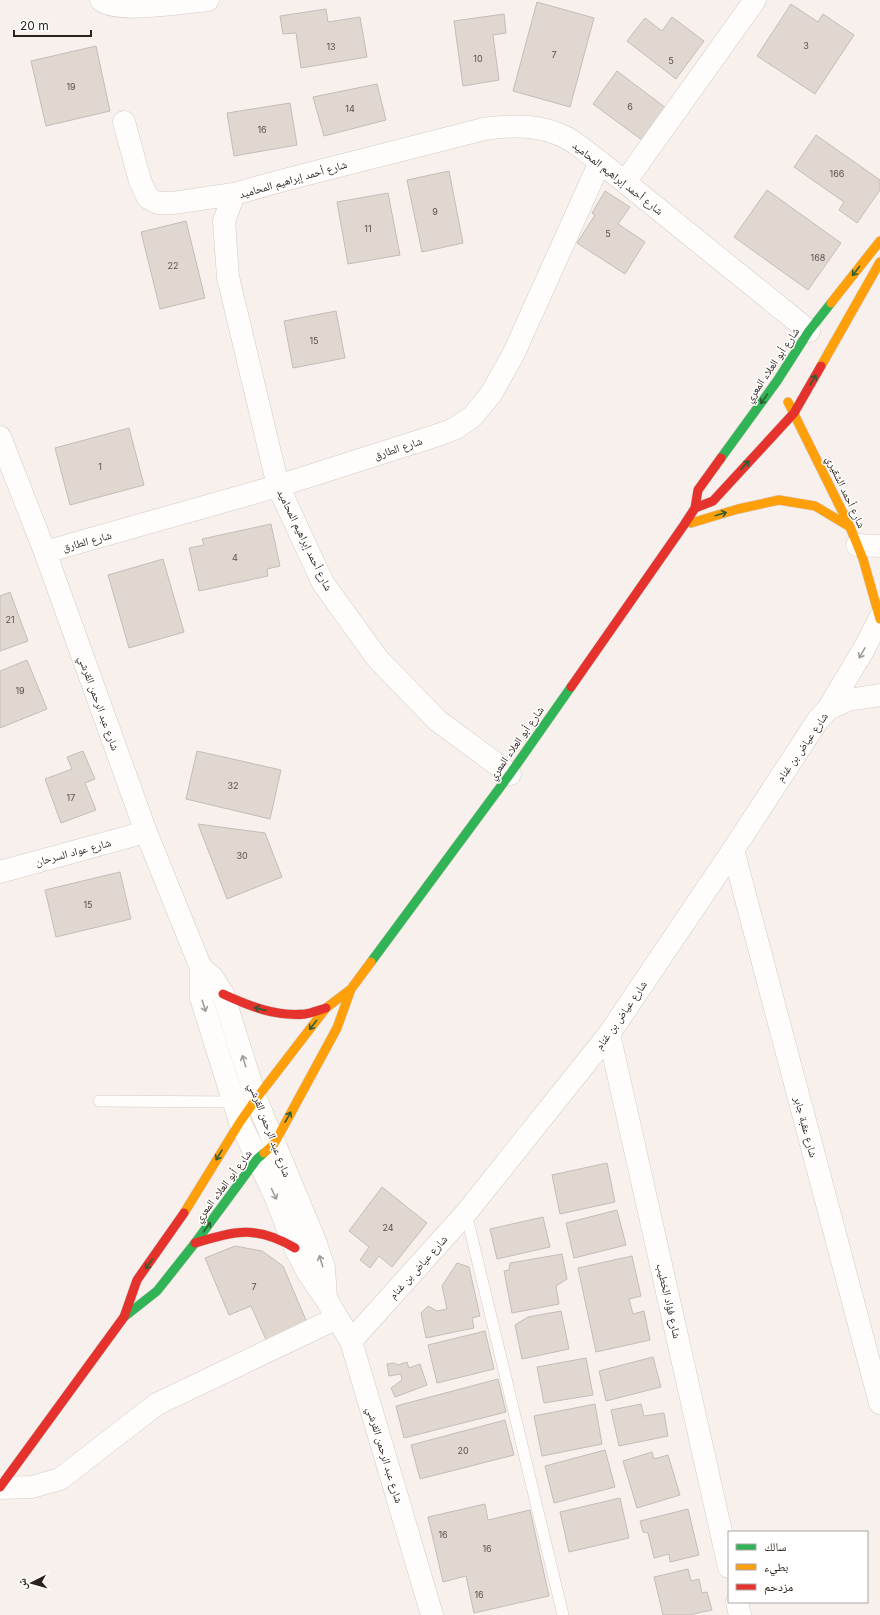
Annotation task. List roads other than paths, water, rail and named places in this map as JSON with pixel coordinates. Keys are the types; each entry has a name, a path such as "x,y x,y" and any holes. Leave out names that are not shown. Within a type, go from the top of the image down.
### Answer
{"street":[{"path":"101,0 105,4 122,7 208,0"},
{"path":"625,182 755,0"},
{"path":"124,122 140,181 148,198 158,203 173,203 234,194"},
{"name":"شارع أحمد إبراهيم المحاميد","path":"510,774 438,721 377,658 323,583 278,486 228,277 224,221 234,194 435,140 484,129 506,126 530,126 551,131 568,139 600,162 809,331"},
{"name":"شارع الطارق","path":"45,552 278,486 438,435 454,429 472,417 491,394 513,355 600,162"},
{"name":"شارع أبو العلاء المعري","path":"124,1317 137,1280 174,1229 237,1112 256,1098 326,1008 351,989 510,774 684,525 695,508 698,490 780,387 809,331 880,241"},
{"path":"695,508 713,501 794,414 880,262"},
{"name":"شارع أحمد الشقيري","path":"780,387 854,536 863,559 880,618"},
{"name":"شارع عبد الرحمن القرشي","path":"0,437 45,552 146,832 201,968 201,998 237,1112 276,1198 295,1248 308,1273 326,1299 351,1341 432,1615"},
{"path":"684,525 738,509 779,500 814,506 854,536 880,546"},
{"path":"828,709 864,649 880,618"},
{"name":"شارع عياض بن غنام","path":"351,1341 466,1213 609,1034 733,850 818,720 828,709 848,700 880,695"},
{"name":"شارع عواد السرحان","path":"0,872 146,832"},
{"name":"شارع عقبة جابر","path":"733,850 880,1403"},
{"name":"شارع عبد الرحمن القرشي","path":"201,968 212,977 223,994 256,1098 315,1241 324,1268 326,1299"},
{"name":"شارع أبو العلاء المعري","path":"0,1488 124,1317 157,1291 195,1243 257,1159 274,1144 337,1028 351,989"},
{"path":"223,994 249,1006 275,1012 302,1014 326,1008"},
{"name":"شارع فؤاد الخطيب","path":"609,1034 728,1563"},
{"path":"195,1243 237,1232 256,1233 272,1237 295,1248"},
{"path":"0,1488 32,1487 60,1479 157,1404 337,1318"},
{"path":"737,1603 740,1615"}],"lane":[{"path":"99,1101 237,1112"},
{"path":"466,1213 563,1615"}]}
